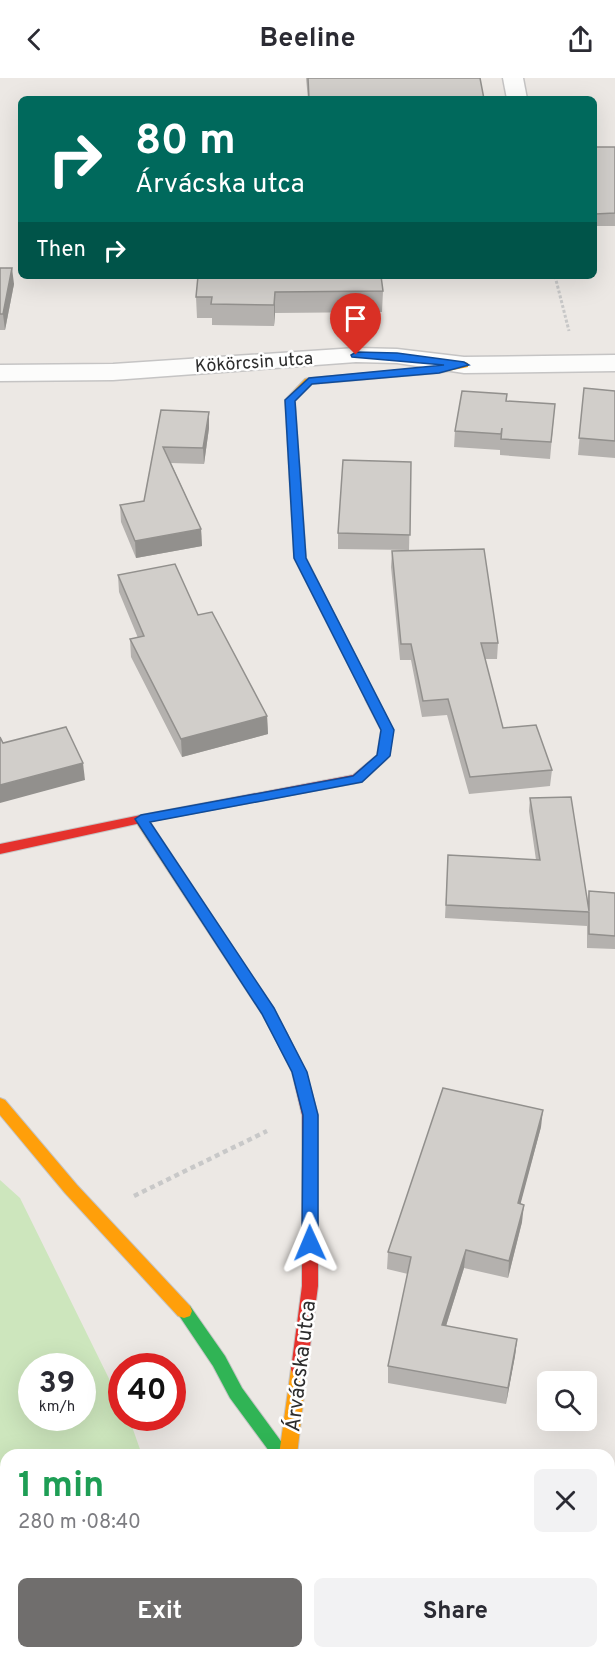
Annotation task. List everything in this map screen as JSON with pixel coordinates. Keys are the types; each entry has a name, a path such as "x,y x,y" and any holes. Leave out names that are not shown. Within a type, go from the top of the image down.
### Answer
{"street":[{"path":"513,78 516,96"},
{"name":"Kökörcsin utca","path":"0,373 113,372 356,355 397,356 464,365 615,363"},
{"path":"0,849 141,819 357,779 383,756 387,730 300,558 290,400 309,381 464,365"},
{"name":"Árvácska utca","path":"141,819 268,1011 299,1072 310,1115 310,1286 289,1449"},
{"name":"Árvácska utca","path":"0,1104 95,1215 180,1305 219,1361 236,1393 278,1449"}],"path":[{"path":"556,279 571,339"},
{"path":"95,1215 267,1131 310,1115"}],"green space":[{"path":"0,1180 20,1198 108,1377 108,1431 134,1431 140,1449 0,1449"}],"building":[{"path":"308,78 480,78 483,96 309,96"},
{"path":"597,147 615,147 615,213 597,214"},
{"path":"0,268 12,268 3,314 0,314"},
{"path":"198,279 381,279 383,291 275,292 274,305 211,304 212,297 196,297"},
{"path":"584,388 615,391 615,441 579,438"},
{"path":"462,391 507,394 506,401 555,404 551,442 501,439 502,428 501,434 455,431"},
{"path":"161,410 209,412 203,448 163,447 201,529 135,541 120,505 144,501"},
{"path":"343,460 411,462 410,535 338,533"},
{"path":"484,549 498,643 481,643 503,728 536,725 552,770 470,777 448,699 423,701 411,644 401,644 392,551"},
{"path":"175,564 198,615 212,612 267,716 181,739 130,639 144,636 118,575"},
{"path":"66,727 83,763 0,785 0,737 3,743"},
{"path":"571,797 589,911 589,891 615,893 615,936 589,934 589,912 446,905 448,855 540,860 530,798"},
{"path":"443,1088 543,1110 518,1203 524,1205 509,1261 466,1250 442,1325 517,1339 508,1388 388,1366 411,1257 388,1252"}],"traffic: fast":[{"path":"184,1311 219,1361 236,1393 278,1449"}],"traffic: slow":[{"path":"371,699 300,558 290,400 309,381 439,370 464,365"},
{"path":"141,819 268,1011 281,1036"},
{"path":"0,1104 71,1189 184,1311"},
{"path":"289,1449 299,1369"}],"traffic: jam":[{"path":"0,849 141,819 357,779 383,757 387,730 371,699"},
{"path":"281,1036 299,1072 310,1115 310,1286 299,1369"}],"route":[{"path":"310,1243 310,1115 299,1072 268,1011 141,819 357,779 383,756 387,730 300,558 290,400 309,381 464,365 397,356 356,355"}]}
